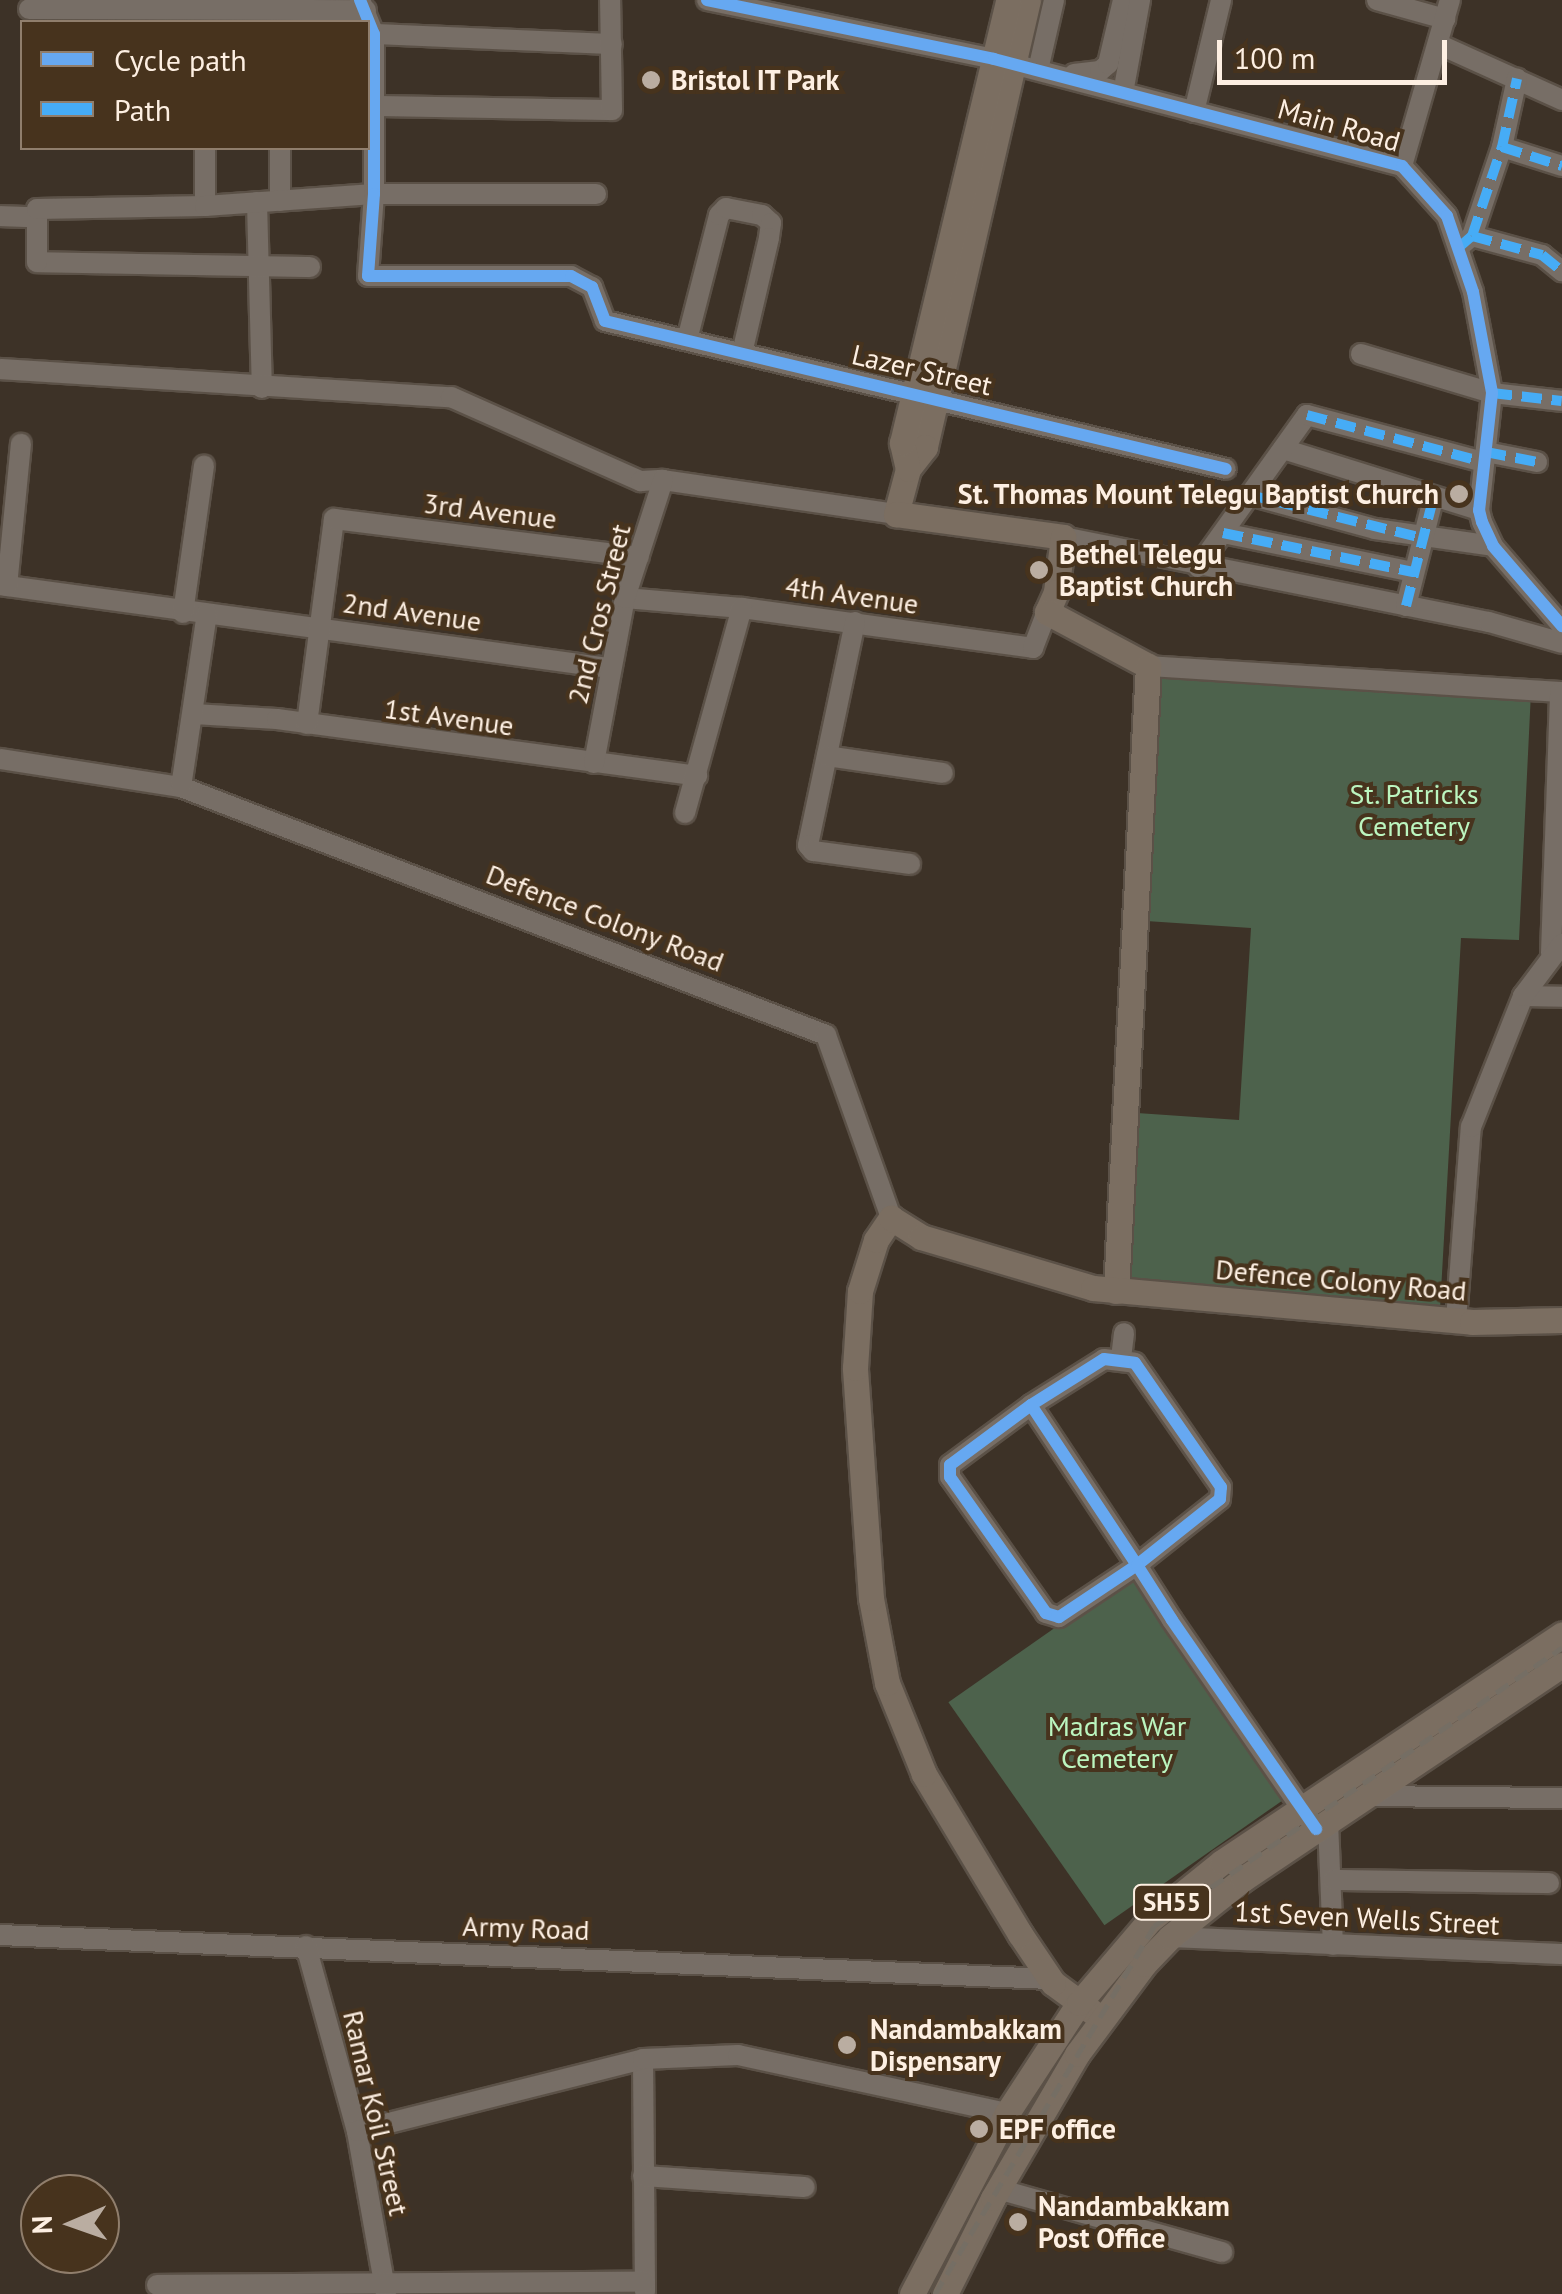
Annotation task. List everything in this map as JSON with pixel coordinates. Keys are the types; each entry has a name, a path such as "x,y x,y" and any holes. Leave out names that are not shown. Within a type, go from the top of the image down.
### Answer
{"main road":[{"path":"1008,0 1015,64"},
{"path":"1028,0 1015,64 925,396 902,443 908,469 896,514 1064,536 1056,592 1047,612 1148,666 1116,1291"},
{"path":"891,1218 868,1258 856,1325 878,1642 897,1711 924,1774 1050,1978 1102,2020"},
{"name":"Defence Colony Road","path":"891,1218 908,1231 944,1245 1030,1272 1116,1291 1456,1320 1562,1320"},
{"name":"SH55","path":"945,2294 998,2189 1102,2020 1170,1936 1315,1819 1562,1634"},
{"name":"SH55","path":"912,2294 1007,2114 1079,2003 1150,1920 1222,1862 1367,1796 1562,1664"},
{"path":"951,2220 975,2233"}],"street":[{"path":"374,106 612,110 610,0"},
{"name":"Main Road","path":"707,0 782,8 1015,64 1402,166 1465,242 1492,393 1480,510 1493,546 1562,626"},
{"path":"1015,64 1054,0"},
{"path":"1066,78 1100,71 1108,64 1123,0"},
{"path":"1123,93 1140,0"},
{"path":"1194,112 1220,0"},
{"path":"1377,0 1448,10 1402,166"},
{"path":"29,11 273,11 363,5"},
{"path":"370,23 374,34 374,194"},
{"path":"374,34 612,44"},
{"path":"1438,44 1562,100"},
{"path":"1517,79 1502,147 1465,242 1542,255 1562,271"},
{"path":"1502,147 1562,166"},
{"path":"204,206 205,150"},
{"path":"280,150 280,200"},
{"path":"310,267 37,262 37,208 204,206 374,194 596,194"},
{"name":"Lazer Street","path":"374,194 368,276 571,276 592,287 605,321 1226,469"},
{"path":"256,202 262,388"},
{"path":"688,340 719,215 726,208 762,214 771,223 769,238 742,353"},
{"path":"0,216 37,218"},
{"path":"1361,354 1492,393 1562,401"},
{"path":"0,369 451,397 641,482 663,480 896,514"},
{"path":"1198,567 1308,415 1485,457 1537,462"},
{"path":"3,586 21,444"},
{"path":"1282,449 1433,499 1480,510"},
{"path":"182,613 204,465"},
{"name":"2nd Cros Street","path":"594,763 625,598 663,480"},
{"path":"1250,495 1423,538 1493,546"},
{"path":"1406,606 1433,499"},
{"name":"3rd Avenue","path":"321,628 334,519 639,557"},
{"path":"1223,533 1413,572"},
{"path":"1064,536 1198,567 1406,606 1562,643"},
{"name":"2nd Avenue","path":"3,586 610,668"},
{"name":"4th Avenue","path":"625,598 742,608 1033,648 1047,612"},
{"path":"685,813 742,608"},
{"path":"181,787 207,614"},
{"path":"854,622 808,845 813,852 910,864"},
{"path":"308,724 321,628"},
{"path":"1148,666 1561,692 1556,948 1523,996 1470,1127 1456,1320"},
{"name":"1st Avenue","path":"194,714 308,724 697,776"},
{"path":"827,756 943,773"},
{"name":"Defence Colony Road","path":"0,759 181,787 826,1035 891,1218"},
{"path":"1523,996 1562,997"},
{"path":"1120,1358 1124,1333"},
{"path":"1120,1358 1136,1363 1221,1487 1220,1498 1137,1565 1059,1618 1046,1613 950,1477 950,1465 1031,1405 1104,1359 1120,1358"},
{"path":"1031,1405 1137,1565 1315,1819 1333,1880 1333,1945"},
{"path":"1367,1796 1562,1798"},
{"path":"1333,1880 1549,1883"},
{"name":"Army Road","path":"0,1935 1050,1978"},
{"name":"1st Seven Wells Street","path":"1170,1936 1562,1954"},
{"name":"Ramar Koil Street","path":"306,1946 357,2131 386,2290"},
{"path":"357,2131 643,2059 738,2056 1007,2114"},
{"path":"157,2285 386,2290 645,2288 643,2059"},
{"path":"643,2176 805,2187"},
{"path":"998,2189 1222,2252"}],"green space":[{"name":"St. Patricks Cemetery","path":"1159,672 1531,692 1519,940 1461,938 1440,1309 1128,1281 1137,1113 1239,1120 1251,928 1146,921"},
{"name":"Madras War Cemetery","path":"1136,1571 1292,1794 1104,1925 948,1702"}],"railway":[{"path":"935,2294 1154,1926 1562,1648"}],"marked path":[{"path":"1458,248 1472,236 1502,147 1517,79"},
{"path":"1502,147 1562,166"},
{"path":"1472,236 1542,255 1562,271"},
{"path":"1492,393 1562,401"},
{"path":"1307,415 1484,462"},
{"path":"1486,452 1537,462"},
{"path":"1250,495 1423,538"},
{"path":"1406,606 1433,499"},
{"path":"1223,533 1413,572"}],"cycle path":[{"path":"360,0 368,20"},
{"path":"707,0 994,59 1402,166 1447,216 1473,292 1492,393 1479,510 1482,522 1493,546 1562,626"},
{"path":"370,24 374,34 374,194 368,276 571,276 592,287 605,321 1226,469"},
{"path":"1031,1405 1104,1359 1135,1363 1221,1487 1220,1499 1137,1565 1059,1617 1046,1613 950,1477 950,1465 1031,1405 1137,1565 1172,1620 1316,1829"}],"place":[{"name":"Bristol IT Park","path":"651,80"},
{"name":"St. Thomas Mount Telegu Baptist Church","path":"1459,494"},
{"name":"Bethel Telegu Baptist Church","path":"1039,570"},
{"name":"Nandambakkam Dispensary","path":"847,2045"},
{"name":"EPF office","path":"979,2129"},
{"name":"Nandambakkam Post Office","path":"1018,2222"}]}
